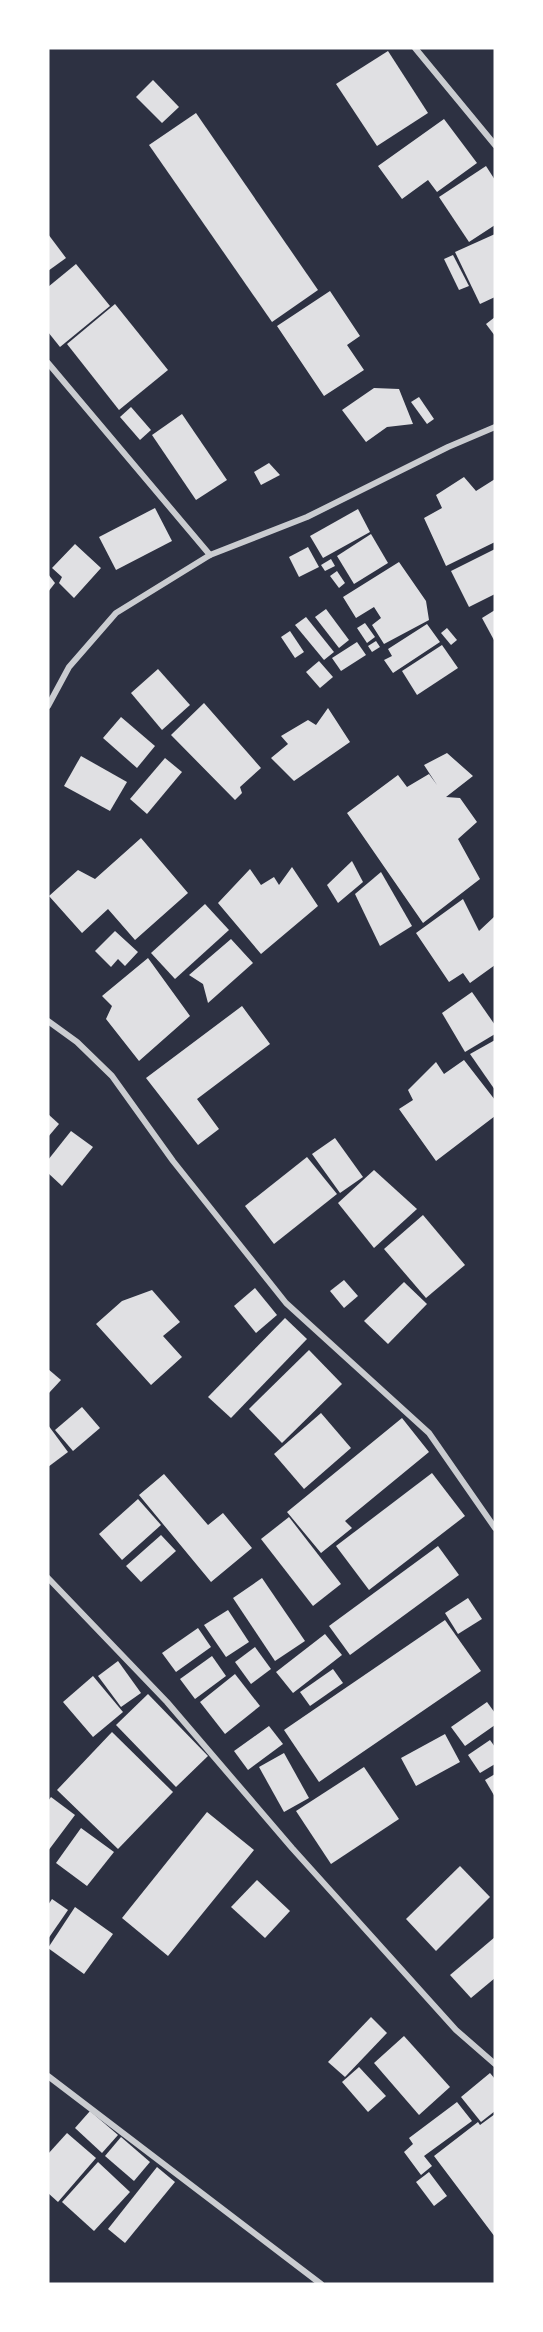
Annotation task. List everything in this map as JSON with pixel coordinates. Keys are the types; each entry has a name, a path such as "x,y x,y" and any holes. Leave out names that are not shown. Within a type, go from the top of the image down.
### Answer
{"street":[{"path":"415,48 495,145"},
{"path":"48,363 210,555"},
{"path":"48,706 69,667 116,613 210,555 307,517 448,447 495,427"},
{"path":"48,1021 77,1042 112,1076 173,1161 286,1303 429,1433 495,1528"},
{"path":"48,1578 167,1701 292,1848 456,2030 495,2064"},
{"path":"48,2076 321,2284"}],"building":[{"path":"388,51 428,113 377,146 336,84"},
{"path":"153,80 179,107 162,123 136,97"},
{"path":"196,113 318,290 272,322 149,145"},
{"path":"444,119 477,163 437,192 428,180 402,199 378,166"},
{"path":"486,166 495,180 495,225 469,242 439,197"},
{"path":"48,234 66,258 48,271"},
{"path":"495,234 495,297 480,304 455,252"},
{"path":"453,255 469,286 459,290 444,259"},
{"path":"76,264 110,306 60,347 48,332 48,287"},
{"path":"330,291 360,336 347,345 364,370 324,396 277,326"},
{"path":"115,304 168,370 119,410 67,344"},
{"path":"495,317 495,336 486,324"},
{"path":"374,388 399,389 413,424 387,427 366,442 342,410"},
{"path":"419,397 434,419 427,424 411,402"},
{"path":"131,407 151,430 140,440 120,417"},
{"path":"182,414 227,480 196,500 152,435"},
{"path":"269,463 280,475 261,485 254,472"},
{"path":"464,477 476,491 495,479 495,542 446,566 424,518 442,508 436,495"},
{"path":"155,508 172,541 116,570 99,537"},
{"path":"358,509 370,532 323,558 310,536"},
{"path":"371,534 388,563 354,584 337,556"},
{"path":"75,544 101,568 74,598 59,583 62,577 52,568"},
{"path":"308,547 319,567 299,577 289,557"},
{"path":"495,549 495,594 469,607 451,571"},
{"path":"331,559 335,566 325,571 321,565"},
{"path":"399,562 426,601 429,620 384,644 372,625 381,618 374,607 356,618 343,597"},
{"path":"337,571 345,583 339,588 330,576"},
{"path":"48,574 55,583 48,592"},
{"path":"326,609 349,640 339,648 315,617"},
{"path":"495,610 495,642 482,618"},
{"path":"306,617 334,652 324,660 295,625"},
{"path":"365,623 375,637 367,643 357,628"},
{"path":"427,624 440,642 393,673 384,660 392,656 388,649"},
{"path":"447,628 457,640 451,645 441,633"},
{"path":"290,631 304,652 295,658 281,637"},
{"path":"376,641 380,647 372,652 368,646"},
{"path":"357,642 366,655 341,671 332,658"},
{"path":"442,645 458,668 417,695 402,671"},
{"path":"319,661 333,677 320,688 306,672"},
{"path":"158,669 190,705 162,730 131,693"},
{"path":"204,703 261,768 240,787 242,793 235,800 171,735"},
{"path":"328,708 350,742 294,781 271,758 288,744 281,736 308,720 316,725"},
{"path":"121,717 155,746 137,768 103,738"},
{"path":"447,753 473,776 446,797 460,798 477,822 458,839 480,879 423,923 347,813 398,775 407,787 429,774 437,785 424,765"},
{"path":"81,756 127,782 110,811 64,786"},
{"path":"165,758 182,772 147,814 130,799"},
{"path":"141,838 188,893 135,940 108,909 82,933 49,896 78,870 95,879"},
{"path":"352,861 363,882 338,903 327,885"},
{"path":"292,867 318,906 261,954 218,903 250,869 261,885 274,877 279,885"},
{"path":"381,872 412,926 380,946 355,894"},
{"path":"463,899 479,931 495,916 495,965 470,983 463,973 449,982 416,933"},
{"path":"205,904 229,930 175,979 151,953"},
{"path":"115,931 138,952 125,966 118,959 111,967 95,951"},
{"path":"231,939 253,963 208,1003 203,984 189,975"},
{"path":"148,958 190,1016 139,1061 106,1019 112,1006 102,996"},
{"path":"472,992 495,1025 495,1034 465,1052 442,1013"},
{"path":"242,1006 270,1044 197,1099 219,1129 198,1145 146,1078"},
{"path":"495,1040 495,1090 470,1054"},
{"path":"464,1060 495,1100 495,1116 436,1161 399,1109 413,1100 408,1090 436,1062 444,1074"},
{"path":"48,1114 59,1124 48,1137"},
{"path":"71,1131 93,1147 62,1186 48,1173 48,1160"},
{"path":"335,1138 363,1177 340,1193 312,1154"},
{"path":"307,1157 337,1194 274,1244 245,1206"},
{"path":"374,1170 417,1209 374,1248 338,1203"},
{"path":"423,1215 465,1265 426,1298 384,1249"},
{"path":"344,1280 358,1296 344,1308 330,1291"},
{"path":"404,1282 427,1304 388,1344 364,1321"},
{"path":"255,1288 277,1315 256,1333 234,1306"},
{"path":"152,1290 180,1322 163,1336 182,1357 151,1385 96,1324 122,1301"},
{"path":"285,1318 307,1339 231,1418 208,1397"},
{"path":"309,1350 342,1384 282,1443 249,1409"},
{"path":"48,1369 61,1380 48,1394"},
{"path":"82,1407 100,1428 73,1451 55,1430"},
{"path":"321,1413 351,1448 304,1489 274,1454"},
{"path":"402,1418 429,1452 345,1521 352,1528 321,1553 287,1512"},
{"path":"48,1425 68,1452 48,1467"},
{"path":"432,1473 465,1516 369,1590 336,1546"},
{"path":"164,1474 208,1525 223,1513 252,1548 211,1582 139,1495"},
{"path":"138,1499 161,1525 122,1560 99,1534"},
{"path":"289,1517 341,1584 313,1606 261,1539"},
{"path":"161,1535 176,1551 141,1582 126,1566"},
{"path":"438,1546 459,1575 350,1655 329,1626"},
{"path":"262,1578 305,1641 275,1661 233,1598"},
{"path":"468,1598 482,1619 458,1634 445,1613"},
{"path":"228,1610 249,1642 226,1657 204,1625"},
{"path":"445,1620 481,1671 319,1782 284,1730"},
{"path":"198,1628 211,1647 176,1672 162,1653"},
{"path":"325,1634 342,1655 293,1693 276,1672"},
{"path":"255,1647 271,1669 251,1684 235,1662"},
{"path":"212,1656 226,1676 195,1699 180,1679"},
{"path":"118,1661 141,1693 121,1707 98,1676"},
{"path":"333,1669 343,1683 310,1706 300,1692"},
{"path":"235,1674 260,1706 225,1734 200,1702"},
{"path":"93,1676 123,1712 93,1737 63,1702"},
{"path":"148,1694 208,1756 176,1787 116,1725"},
{"path":"487,1702 495,1713 495,1725 465,1746 451,1727"},
{"path":"269,1726 283,1744 248,1770 234,1751"},
{"path":"112,1732 173,1792 118,1849 57,1790"},
{"path":"445,1734 460,1762 416,1786 401,1758"},
{"path":"490,1740 495,1747 495,1764 480,1773 468,1755"},
{"path":"284,1753 309,1798 284,1812 259,1767"},
{"path":"364,1767 399,1819 331,1864 296,1811"},
{"path":"495,1774 495,1797 485,1780"},
{"path":"51,1797 75,1815 48,1851 48,1801"},
{"path":"207,1812 254,1850 168,1956 122,1918"},
{"path":"81,1828 114,1852 87,1886 56,1863"},
{"path":"460,1866 490,1897 436,1951 406,1919"},
{"path":"257,1880 290,1911 265,1938 231,1907"},
{"path":"52,1899 68,1910 48,1939 48,1905"},
{"path":"75,1907 113,1934 84,1974 48,1948"},
{"path":"495,1937 495,1978 471,1998 450,1975"},
{"path":"371,2017 387,2033 345,2077 328,2062"},
{"path":"404,2036 450,2087 419,2115 374,2063"},
{"path":"359,2067 386,2096 368,2112 342,2082"},
{"path":"490,2073 495,2079 495,2111 481,2122 461,2097"},
{"path":"457,2102 472,2121 424,2156 432,2166 421,2175 404,2152 413,2144 409,2138"},
{"path":"90,2111 118,2135 102,2153 75,2128"},
{"path":"495,2114 495,2237 434,2156 478,2122 480,2125"},
{"path":"67,2133 96,2158 58,2202 48,2193 48,2154"},
{"path":"121,2137 150,2162 134,2181 105,2156"},
{"path":"98,2162 130,2192 94,2231 62,2202"},
{"path":"157,2167 175,2182 125,2243 108,2229"},
{"path":"429,2172 447,2196 434,2206 416,2182"}]}
